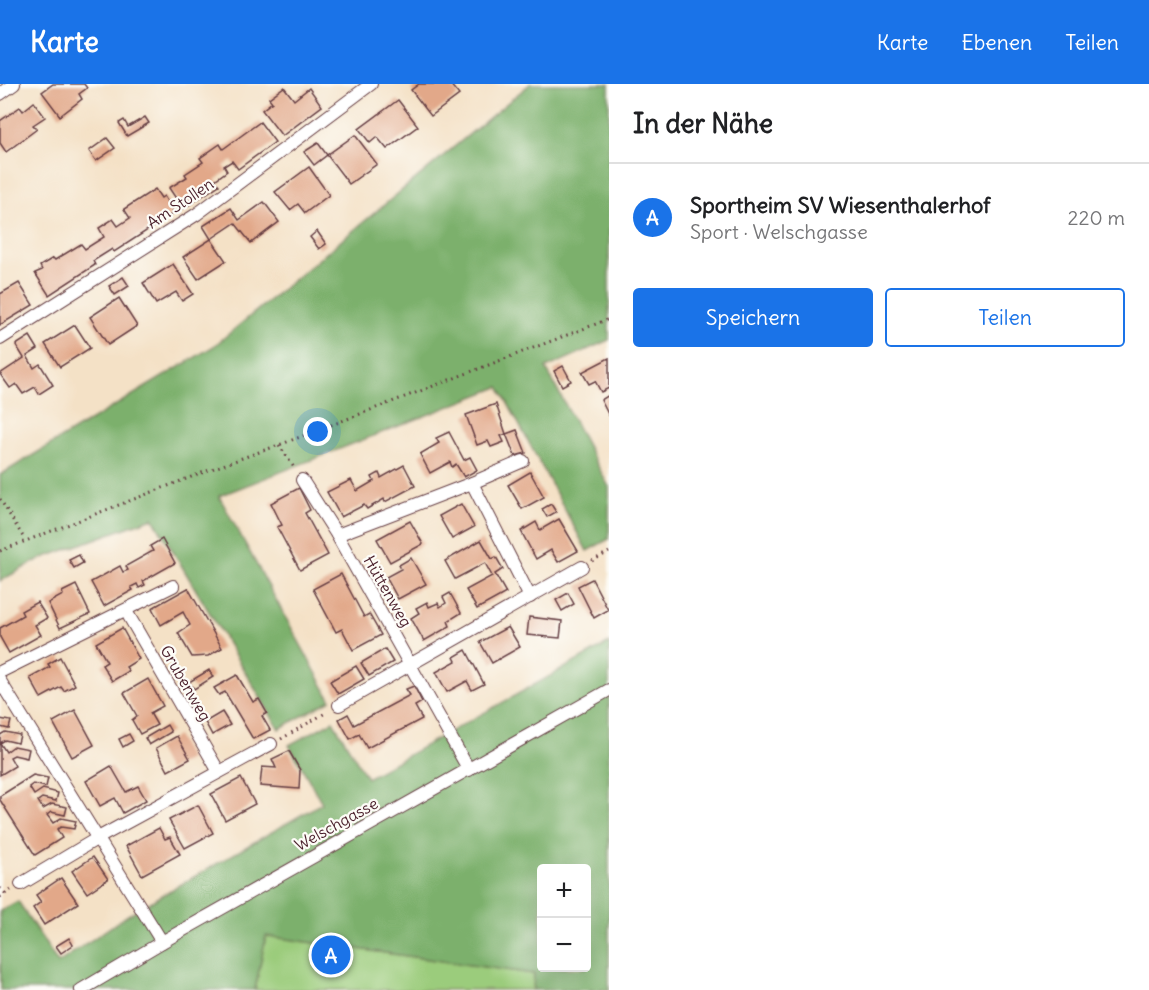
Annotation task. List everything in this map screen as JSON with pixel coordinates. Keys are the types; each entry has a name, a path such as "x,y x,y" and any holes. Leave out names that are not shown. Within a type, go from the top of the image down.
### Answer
{"street":[{"path":"0,94 14,84"},
{"name":"Am Stollen","path":"0,339 197,214 371,84"},
{"path":"337,535 523,461"},
{"name":"Hüttenweg","path":"302,480 337,535 469,770"},
{"path":"471,483 530,597"},
{"path":"339,705 582,567"},
{"path":"0,672 173,586"},
{"name":"Grubenweg","path":"126,611 219,772"},
{"path":"0,681 162,942"},
{"name":"Welschgasse","path":"81,990 609,690"},
{"path":"21,884 98,838 271,744"}],"path":[{"path":"0,551 608,320"},
{"path":"279,445 302,480"},
{"path":"0,499 25,540"},
{"path":"582,567 609,552"},
{"path":"271,744 339,705"},
{"path":"0,888 6,894"}],"green space":[{"path":"530,84 609,84 609,340 546,368 609,487 609,539 587,551 499,387 219,496 331,700 279,729 153,518 40,559 0,581 0,475 214,346"},
{"path":"609,643 609,990 533,990 534,974 266,936 255,990 1,990 0,911 18,901 58,963 128,915 322,803 289,745 333,721 367,778"},
{"path":"265,936 535,974 533,990 255,990"}],"building":[{"path":"53,84 84,84 87,88 79,94 82,99 60,116 42,92"},
{"path":"419,84 450,84 459,95 431,116 411,90"},
{"path":"284,87 294,100 309,88 322,106 282,136 262,110 272,102 269,98"},
{"path":"398,100 418,126 387,149 377,137 370,143 359,129"},
{"path":"34,102 45,117 33,125 37,129 6,152 0,143 0,121 20,107 23,111"},
{"path":"145,117 149,123 127,136 119,123 124,120 128,127"},
{"path":"260,122 275,142 238,169 232,161 224,166 227,171 215,180 219,185 183,209 169,188 187,177 185,174 203,162 200,158 220,144 223,149"},
{"path":"355,135 377,164 349,184 327,155"},
{"path":"107,138 115,148 96,161 89,151"},
{"path":"318,143 327,155 314,165 304,152"},
{"path":"309,167 329,195 305,213 298,204 290,210 275,192"},
{"path":"155,189 161,198 164,196 174,213 114,252 112,249 93,261 95,265 49,295 35,273 42,270 40,266 53,258 55,260 81,244 85,249 104,237 99,228 113,219 118,226 130,218 124,209"},
{"path":"264,202 279,222 251,243 235,223 211,239 203,226 231,208 239,220"},
{"path":"317,231 326,244 319,249 310,237"},
{"path":"211,239 226,261 198,279 183,257"},
{"path":"173,264 193,294 182,301 176,292 156,304 143,283"},
{"path":"123,277 129,286 115,295 109,286"},
{"path":"19,283 33,305 0,325 0,294"},
{"path":"119,298 137,326 108,345 90,317"},
{"path":"75,325 90,348 60,367 45,344"},
{"path":"30,336 38,349 27,356 34,368 40,364 53,385 39,394 35,387 23,394 16,384 10,388 0,374 24,358 16,345"},
{"path":"609,358 609,388 601,392 595,381 589,384 582,372"},
{"path":"563,366 571,381 562,386 554,371"},
{"path":"609,395 609,416 601,400"},
{"path":"496,404 506,434 501,436 504,442 491,447 488,441 477,445 466,415"},
{"path":"517,430 526,453 515,456 506,434"},
{"path":"449,432 464,460 470,457 477,470 464,477 456,464 452,467 450,462 430,473 420,454 439,443 436,438"},
{"path":"404,465 415,486 385,502 384,499 367,509 364,505 341,517 327,492 351,480 357,491 374,481 372,477 379,473 381,478"},
{"path":"530,472 544,497 522,509 508,485"},
{"path":"299,488 310,510 305,513 328,555 300,570 277,527 282,525 271,503"},
{"path":"461,504 474,527 452,539 439,516"},
{"path":"551,504 556,512 547,517 542,509"},
{"path":"559,519 578,551 558,562 551,550 536,559 521,531 536,522 540,530"},
{"path":"410,521 423,544 390,562 377,539"},
{"path":"162,539 175,563 143,581 145,585 139,588 137,584 131,587 133,590 104,606 91,582 120,566 123,572 128,570 126,566 153,551 150,546"},
{"path":"481,540 492,559 496,557 503,569 495,574 506,593 477,609 466,590 492,576 485,563 455,579 445,561"},
{"path":"79,555 83,563 74,568 69,560"},
{"path":"411,558 426,584 398,599 386,577 401,569 399,565"},
{"path":"341,574 364,617 369,614 381,635 353,650 342,629 336,632 313,589"},
{"path":"592,579 608,610 594,618 578,586"},
{"path":"76,585 90,614 60,628 48,603"},
{"path":"188,588 222,648 208,656 192,657 178,633 190,625 183,612 161,625 152,608"},
{"path":"450,593 461,613 448,621 450,626 424,641 411,618 419,613 416,608 427,602 429,607 438,603 440,607 446,603 443,597"},
{"path":"568,593 574,604 562,611 556,600"},
{"path":"37,602 47,618 35,625 41,635 9,653 0,637 0,628 23,615 21,611"},
{"path":"529,617 562,621 560,638 527,635"},
{"path":"508,627 520,647 492,663 480,642"},
{"path":"122,628 139,659 126,667 129,671 112,681 102,665 107,662 96,643"},
{"path":"385,649 393,662 369,676 361,663"},
{"path":"466,650 484,684 472,690 467,681 447,692 436,672 456,661 454,657"},
{"path":"60,657 75,685 64,691 61,687 41,698 30,678 50,667 48,664"},
{"path":"356,666 364,679 338,694 330,681"},
{"path":"209,670 213,677 194,689 189,682"},
{"path":"237,675 253,702 259,699 267,713 262,716 270,730 253,739 225,692 219,695 214,688"},
{"path":"148,679 163,706 150,713 157,725 140,734 132,720 137,716 124,693"},
{"path":"414,686 422,702 415,706 422,719 367,748 359,734 350,739 339,719 348,714 354,725 410,695 406,689"},
{"path":"75,710 94,745 72,757 53,722"},
{"path":"222,712 230,725 212,735 205,722"},
{"path":"0,719 11,721 9,729 0,727"},
{"path":"167,725 171,732 149,745 145,738"},
{"path":"5,732 20,735 18,743 5,740 0,743 0,735"},
{"path":"129,734 133,741 123,747 119,739"},
{"path":"177,736 190,759 168,771 156,748"},
{"path":"0,743 6,752 14,746 29,749 27,758 14,755 10,757 15,766 0,775"},
{"path":"289,751 300,770 299,789 260,786 262,767 276,768 272,759"},
{"path":"111,766 126,792 138,786 146,800 123,813 115,798 100,806 86,781"},
{"path":"33,775 48,778 46,787 33,784 29,787 34,795 43,789 58,793 56,801 42,798 38,801 43,809 52,804 67,807 65,815 51,812 47,815 53,823 61,818 76,821 74,829 61,827 57,829 62,838 35,855 0,800 0,796"},
{"path":"241,778 255,804 225,820 211,794"},
{"path":"198,805 213,833 185,848 169,820"},
{"path":"159,828 165,839 170,837 180,854 142,875 126,846"},
{"path":"93,857 108,879 87,893 72,871"},
{"path":"61,878 78,903 44,925 33,908 41,902 36,895"},
{"path":"69,938 73,945 61,953 56,946"}],"place":[{"name":"Sportheim SV Wiesenthalerhof","path":"331,955"}]}
